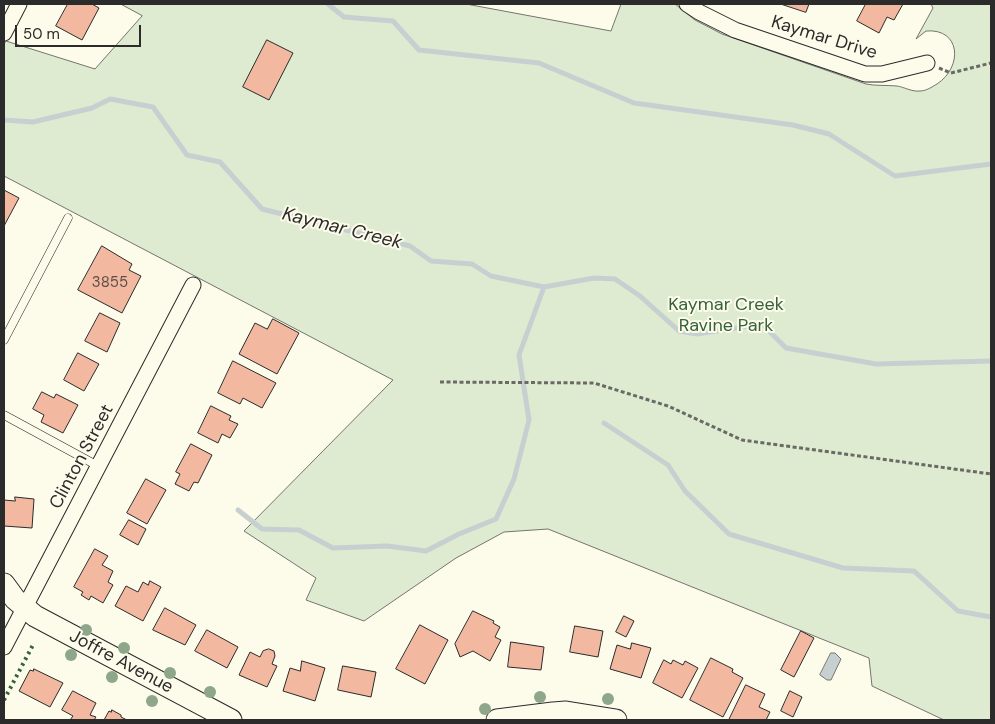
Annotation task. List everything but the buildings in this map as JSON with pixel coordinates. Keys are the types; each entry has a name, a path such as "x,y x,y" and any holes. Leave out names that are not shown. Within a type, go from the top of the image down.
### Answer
{"street":[{"path":"4,33 19,4"},
{"name":"Kaymar Drive","path":"687,4 735,30 865,74 882,74 927,63"},
{"name":"Clinton Street","path":"4,647 12,596 98,466 193,285"},
{"name":"Joffre Avenue","path":"12,596 35,616 231,720"},
{"path":"497,720 553,712 566,712 605,719"}],"lane":[{"path":"4,340 68,218"},
{"path":"4,415 98,466"}],"path":[{"path":"927,63 950,73 991,63"},
{"path":"440,382 594,383 668,406 742,440 991,474"}],"green space":[{"name":"Kaymar Creek Ravine Park","path":"121,4 466,4 611,31 621,4 675,4 695,20 722,34 866,84 897,86 922,91 929,89 945,77 954,59 952,42 946,36 938,32 926,31 916,39 933,8 931,4 991,4 991,720 944,720 872,686 869,658 548,529 504,532 456,558 364,621 306,600 316,578 244,531 393,380 4,176 4,44 6,41 95,69 142,16"}],"shaded area":[{"path":"831,653 835,653 841,659 831,680 827,680 820,675"}],"waterway":[{"path":"328,4 344,17 393,21 419,50 539,63 634,103 793,125 829,134 895,176 991,164"},
{"name":"Kaymar Creek","path":"4,120 33,122 92,108 110,99 153,107 187,155 220,162 262,209 410,246 431,261 472,264 491,276 544,287 594,278 615,279 640,296 679,331 697,334 762,324 786,348 876,364 991,361"},
{"path":"238,510 262,529 299,530 333,548 387,546 426,551 459,534 496,519 514,479 529,420 519,355 544,287"},
{"path":"604,423 668,465 685,491 729,534 843,568 914,571 958,611 991,617"}],"hedge":[{"path":"4,700 34,643"}]}
